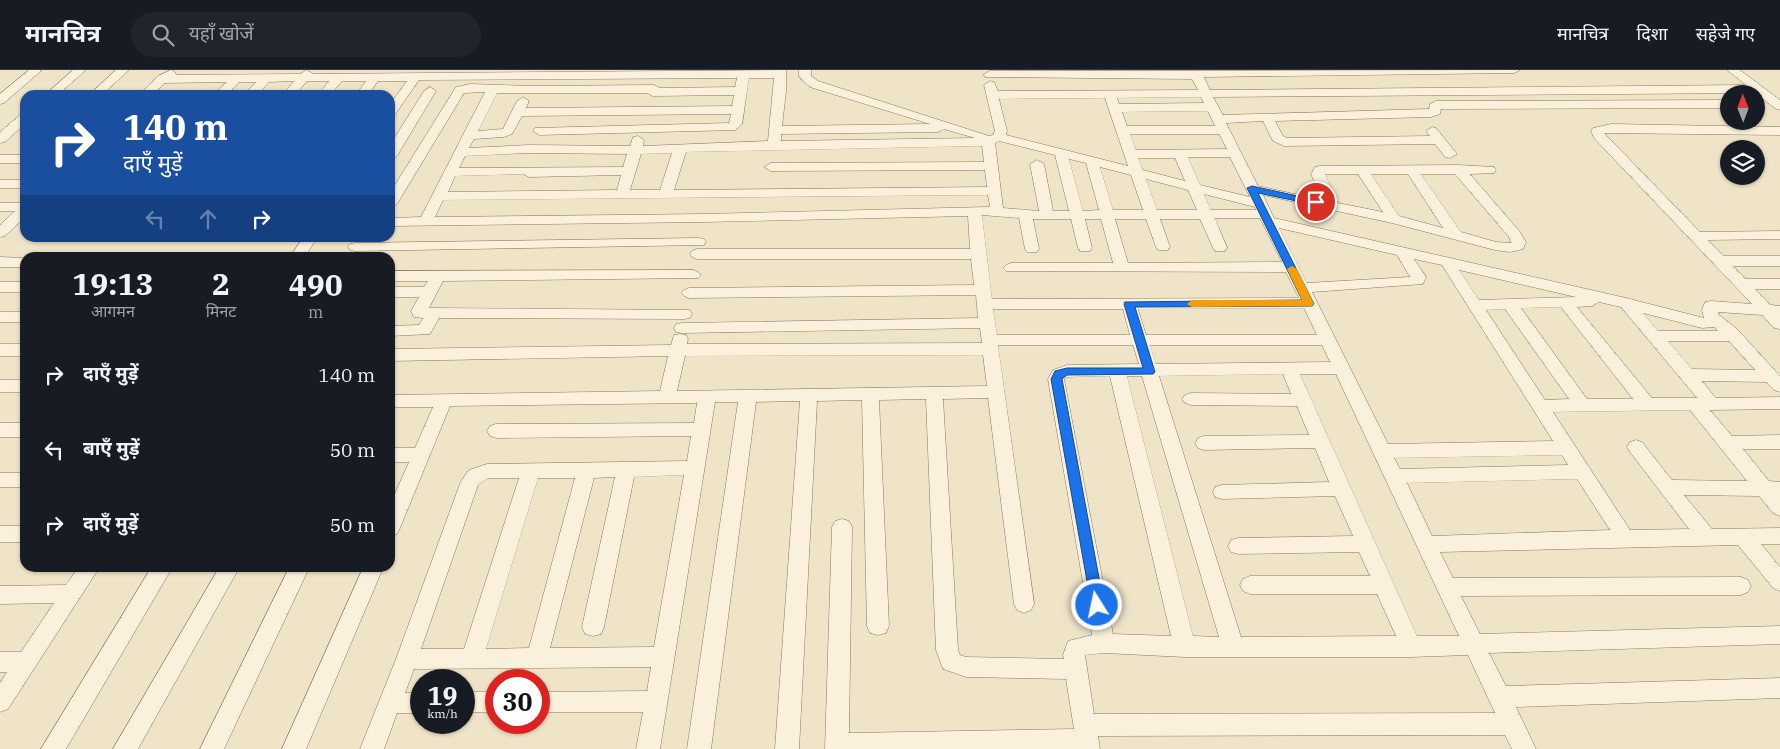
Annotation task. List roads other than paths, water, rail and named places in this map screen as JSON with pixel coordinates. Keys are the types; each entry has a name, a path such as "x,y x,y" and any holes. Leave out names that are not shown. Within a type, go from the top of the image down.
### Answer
{"street":[{"path":"0,100 36,70"},
{"path":"57,90 80,70"},
{"path":"101,90 123,70"},
{"path":"150,90 162,79 182,70"},
{"path":"804,70 805,77 814,84 953,128 1194,187 1402,251 1622,301 1702,323 1711,323 1714,319"},
{"path":"461,152 535,149 636,150 993,139 1002,131 988,73 1514,70"},
{"path":"1733,70 1753,85"},
{"path":"1401,71 1418,93"},
{"path":"539,131 732,127 736,124 743,72"},
{"path":"162,79 236,79 307,74 338,78 414,78 528,74 779,72 780,91 768,193"},
{"path":"622,195 658,73"},
{"path":"1196,73 1382,451 1524,749"},
{"path":"293,90 307,74"},
{"path":"470,135 504,133 508,130 529,90 528,74"},
{"path":"254,90 265,78"},
{"path":"328,90 338,78"},
{"path":"366,90 374,78"},
{"path":"395,106 414,78"},
{"path":"225,90 236,79"},
{"path":"395,196 460,90 493,88 529,90 740,91"},
{"path":"426,222 493,88"},
{"path":"1122,130 1215,113 1418,93 1720,89"},
{"path":"395,148 430,91"},
{"path":"1765,94 1779,105"},
{"path":"992,95 1112,101 1267,118 1430,113 1436,111 1434,107 1436,105 1441,104 1720,104"},
{"path":"1112,101 1163,247"},
{"path":"1765,104 1779,105"},
{"path":"517,112 738,110"},
{"path":"518,196 530,171 539,131 546,112"},
{"path":"1267,118 1278,138 1284,142 1440,140"},
{"path":"0,139 20,121"},
{"path":"776,130 953,128"},
{"path":"1780,130 1611,128 1597,131 1599,136 1718,261 1741,284 1774,311 1780,324"},
{"path":"1430,129 1450,154"},
{"path":"983,211 996,206 992,166 993,139"},
{"path":"666,194 680,148"},
{"path":"1061,153 1085,248"},
{"path":"1130,154 1235,153"},
{"path":"1180,154 1220,248"},
{"path":"0,159 20,159"},
{"path":"1092,161 1122,268"},
{"path":"1037,164 1047,215"},
{"path":"771,167 992,166"},
{"path":"1332,206 1318,174 1320,170 1458,168 1489,170"},
{"path":"395,222 704,218 983,211 1025,215 1205,214 1261,207 1332,206 1510,248 1518,246 1519,242 1458,168"},
{"path":"1361,169 1394,220"},
{"path":"1411,169 1456,236"},
{"path":"469,196 483,171"},
{"path":"451,172 629,171"},
{"path":"0,184 20,184"},
{"path":"438,196 994,191"},
{"path":"0,207 20,208"},
{"path":"983,211 978,254 1024,604"},
{"path":"3,228 20,213"},
{"path":"1025,215 1032,249"},
{"path":"667,397 704,218"},
{"path":"3,228 20,226"},
{"path":"1694,236 1780,235"},
{"path":"355,247 698,248 978,254"},
{"path":"689,293 984,297 1129,304 1305,296 1418,281 1418,277 1402,251"},
{"path":"1718,261 1780,261"},
{"path":"0,262 20,262"},
{"path":"1447,262 1625,538"},
{"path":"1011,268 1291,267"},
{"path":"395,276 693,275"},
{"path":"438,276 419,311 420,314 683,321 989,338 1140,341 1327,340"},
{"path":"1741,284 1780,284"},
{"path":"0,287 20,287"},
{"path":"395,292 429,292"},
{"path":"1475,305 1622,301 1688,375 1727,443 1772,489 1780,508"},
{"path":"1565,302 1647,404"},
{"path":"1129,304 1233,647"},
{"path":"1510,304 1582,405"},
{"path":"1774,311 1712,306 1710,310 1714,319 1733,336 1775,381"},
{"path":"395,331 424,330 433,314"},
{"path":"0,317 20,317"},
{"path":"1655,336 1733,336"},
{"path":"395,355 678,350 989,338"},
{"path":"0,350 20,350"},
{"path":"1104,643 1056,379 1059,374 1067,371 1150,372 1341,368"},
{"path":"1289,369 1411,647"},
{"path":"1116,371 1185,646"},
{"path":"1688,375 1775,381"},
{"path":"0,386 20,386"},
{"path":"395,401 996,392"},
{"path":"934,393 947,650 951,662 966,667 1076,669"},
{"path":"787,749 809,394"},
{"path":"870,394 878,626"},
{"path":"699,749 748,395"},
{"path":"648,749 706,396"},
{"path":"1191,398 1302,400"},
{"path":"395,505 421,455 444,400"},
{"path":"1540,406 1780,402"},
{"path":"496,431 701,429"},
{"path":"0,430 20,430"},
{"path":"1204,443 1321,441"},
{"path":"1727,443 1780,442"},
{"path":"1636,447 1706,536"},
{"path":"1382,451 1567,448"},
{"path":"395,455 421,455"},
{"path":"372,749 391,703 470,480 476,474 487,471 586,472 694,468"},
{"path":"472,658 531,471"},
{"path":"593,627 626,471"},
{"path":"537,658 586,472"},
{"path":"1393,476 1583,472"},
{"path":"0,480 20,480"},
{"path":"1667,487 1772,489"},
{"path":"1222,492 1341,489"},
{"path":"842,526 838,746 1512,724"},
{"path":"0,534 20,534"},
{"path":"1426,544 1706,536 1780,536"},
{"path":"1743,536 1780,582"},
{"path":"1238,546 1366,544"},
{"path":"0,702 86,572"},
{"path":"53,749 160,572"},
{"path":"126,749 227,572"},
{"path":"212,749 297,572"},
{"path":"294,749 371,572"},
{"path":"1250,586 1384,585"},
{"path":"1446,586 1741,586"},
{"path":"0,595 71,594"},
{"path":"1087,738 1074,655 1076,648 1084,645 1104,643 1233,647 1411,647 1780,634"},
{"path":"407,659 663,657"},
{"path":"0,662 26,662"},
{"path":"1499,697 1780,688"},
{"path":"550,702 656,701"},
{"path":"391,703 410,703"}]}
